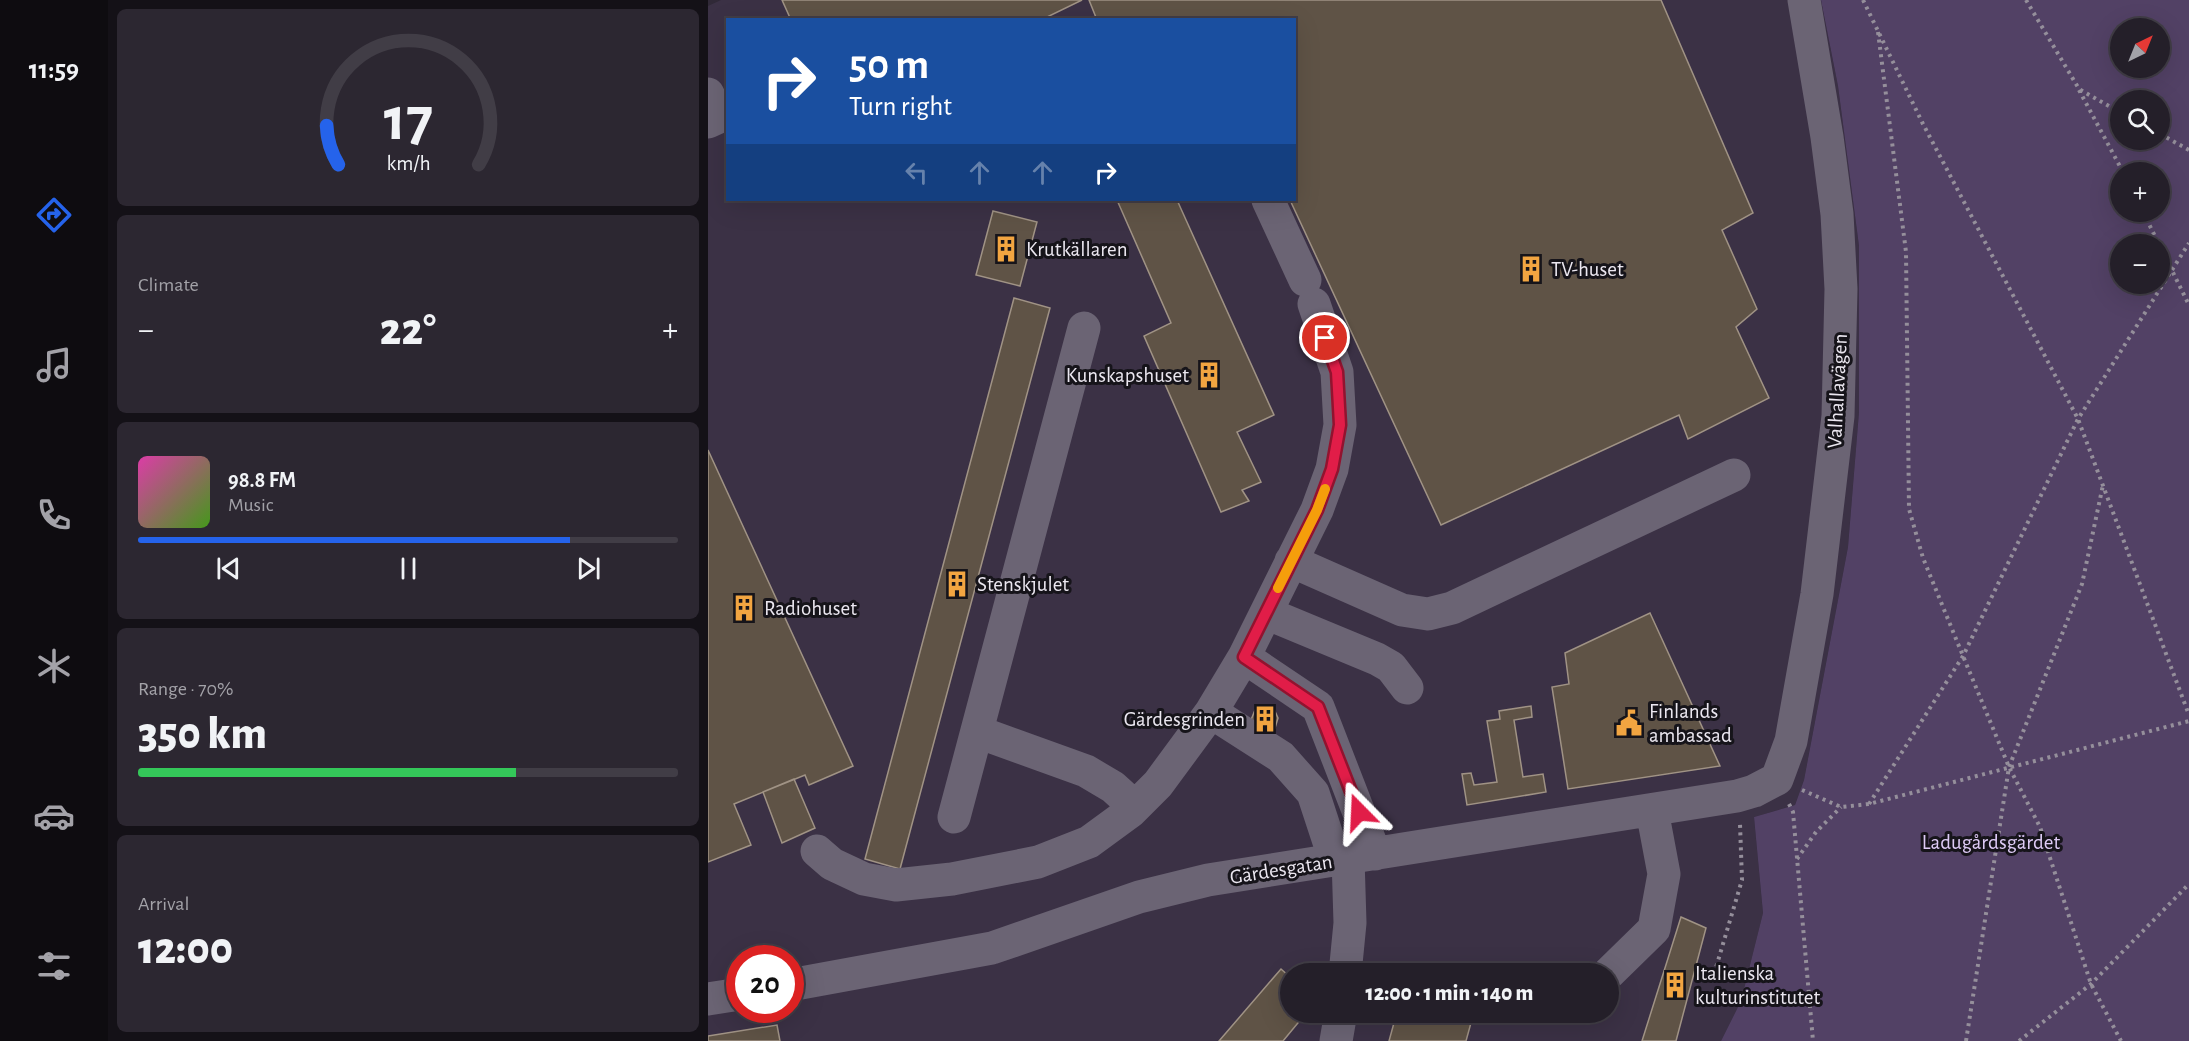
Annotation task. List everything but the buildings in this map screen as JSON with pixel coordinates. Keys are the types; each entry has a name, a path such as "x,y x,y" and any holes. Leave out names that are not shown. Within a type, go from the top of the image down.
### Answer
{"street":[{"name":"Valhallavägen","path":"1777,779 1791,741 1815,606 1838,416 1841,289 1837,214 1827,137 1804,0"},
{"path":"708,94 718,117 708,122"},
{"path":"818,851 832,864 864,879 896,885 952,879 1038,861 1089,842 1135,807 1158,784 1211,712 1244,657 1317,510 1332,469 1340,425 1337,372 1309,292 1268,201"},
{"path":"954,817 1084,328"},
{"path":"1291,561 1402,610 1428,614 1452,608 1734,475"},
{"path":"1266,613 1377,658 1391,667 1407,688"},
{"path":"1244,657 1318,707 1353,858 1346,963"},
{"path":"1211,712 1281,757 1313,793 1353,858"},
{"path":"978,732 1086,771 1113,787 1135,807"},
{"name":"Gärdesgatan","path":"804,982 992,948 1139,897 1208,880 1737,796 1754,791 1777,779"},
{"path":"1619,964 1654,929 1665,874 1652,810"},
{"path":"708,999 726,996"},
{"path":"1336,1041 1339,1023"}],"path":[{"path":"1863,0 1922,122 2078,420 2189,715"},
{"path":"2026,0 2079,89 2117,162"},
{"path":"1878,32 1906,252 1909,509 1923,558 1962,657 2009,767 2040,828 2091,984 2121,1041"},
{"path":"2079,89 2110,107"},
{"path":"2170,140 2189,150"},
{"path":"2148,222 2173,268 2189,305"},
{"path":"1869,804 1962,657 2078,420 2189,243"},
{"path":"1966,1041 2009,767 2082,584 2103,484"},
{"path":"1777,779 1841,807 1869,804 2189,721"},
{"path":"1777,779 1793,812 1813,1041"},
{"path":"1712,981 1742,880 1741,827 1737,796"},
{"path":"1796,860 1816,832 1841,807"},
{"path":"2019,1041 2091,984 2189,884"}],"shaded area":[{"path":"721,0 1821,0 1838,86 1859,246 1859,412 1848,547 1804,780 1795,805 1754,817 1763,913 1741,1001 1721,1041 708,1041 708,6"}],"green space":[{"name":"Ladugårdsgärdet","path":"1821,0 2189,0 2189,1041 1721,1041 1741,1001 1763,913 1754,817 1795,805 1804,780 1848,547 1859,412 1859,246 1838,86"}],"slow traffic":[{"path":"1278,588 1325,489"}],"place":[{"name":"Krutkällaren","path":"1006,249"},
{"name":"TV-huset","path":"1531,269"},
{"name":"Kunskapshuset","path":"1209,375"},
{"name":"Stenskjulet","path":"957,584"},
{"name":"Radiohuset","path":"744,608"},
{"name":"Gärdesgrinden","path":"1265,719"},
{"name":"Finlands ambassad","path":"1629,723"},
{"name":"Italienska kulturinstitutet","path":"1675,985"}],"route":[{"path":"1325,338 1337,372 1340,425 1332,469 1317,510 1244,657 1318,707 1359,812"}]}
